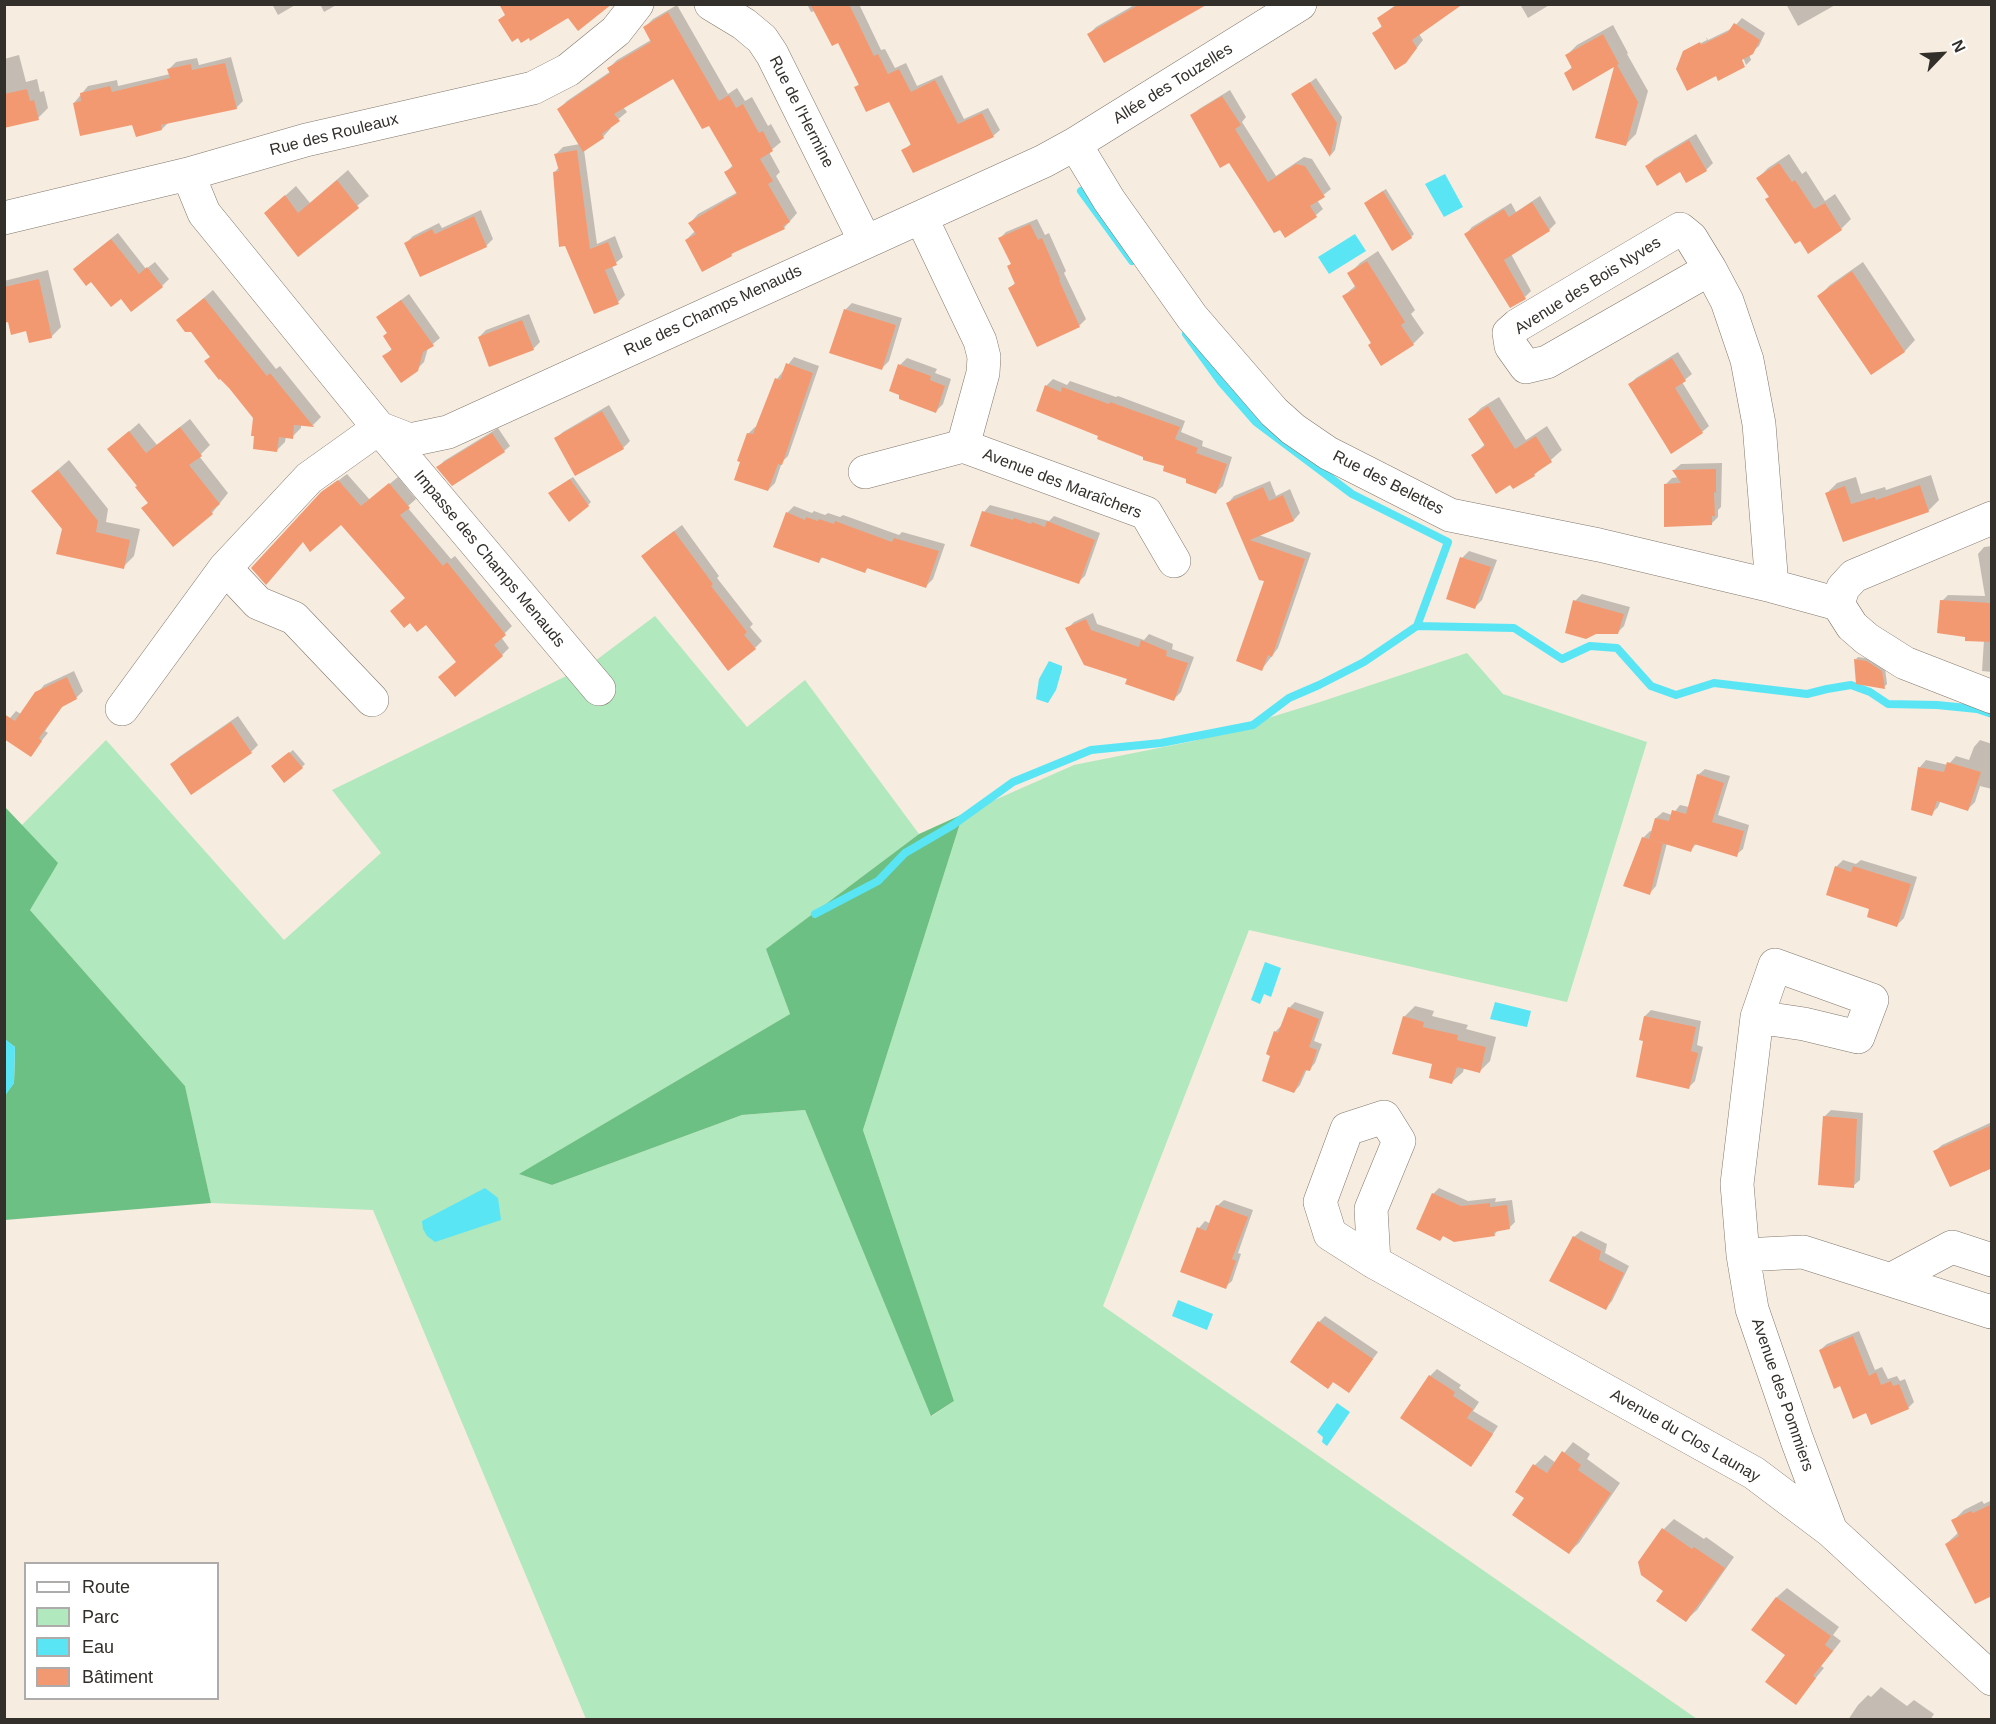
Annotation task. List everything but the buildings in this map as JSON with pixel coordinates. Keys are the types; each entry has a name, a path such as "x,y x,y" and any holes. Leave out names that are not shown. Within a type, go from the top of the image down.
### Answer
{"street":[{"name":"Rue des Rouleaux","path":"4,218 188,174 306,140 533,88 568,70 616,31 637,4"},
{"name":"Rue de l'Hermine","path":"711,4 744,24 762,39 772,54 865,241"},
{"name":"Allée des Touzelles","path":"1044,161 1300,4"},
{"name":"Rue des Belettes","path":"1075,144 1108,200 1192,317 1274,412 1293,429 1328,453 1450,515 1599,545 1839,604"},
{"name":"Rue des Champs Menauds","path":"188,174 204,213 379,428 410,440 448,432 1044,161"},
{"name":"Avenue des Maraîchers","path":"921,217 980,341 984,357 983,373 963,446"},
{"name":"Avenue des Bois Nyves","path":"1710,269 1547,362 1526,367 1511,346 1509,333 1518,325 1680,229 1691,238 1710,269 1727,301 1738,331 1754,391 1759,424 1772,586"},
{"path":"122,710 225,568 309,478 379,428"},
{"name":"Impasse des Champs Menauds","path":"379,428 599,689"},
{"name":"Avenue des Maraîchers","path":"865,472 963,446 1146,513 1174,561"},
{"path":"1992,518 1854,576 1843,588 1839,604 1852,626 1867,639 1905,663 1992,697"},
{"path":"225,568 258,603 294,618 372,700"},
{"name":"Avenue des Pommiers","path":"1756,1017 1737,1184 1743,1255 1752,1309 1831,1531"},
{"path":"1892,1279 1952,1246 1992,1260"},
{"path":"1743,1255 1803,1252 1991,1312 1992,1310"},
{"name":"Avenue du Clos Launay","path":"1374,1262 1754,1473 1831,1531 1992,1679"},
{"path":"1754,1473 1797,1440"}],"green space":[{"path":"655,616 747,727 805,680 919,834 767,949 790,1014 520,1174 552,1185 742,1115 805,1110 932,1416 954,1401 863,1130 963,814 1074,765 1194,741 1467,653 1503,694 1647,742 1567,1002 1249,930 1103,1306 1697,1719 586,1719 373,1210 211,1203 185,1086 30,910 21,826 106,740 284,940 381,853 332,790 591,664"},
{"path":"5,807 58,863 30,910 185,1086 211,1203 5,1220 4,1096 14,1083 15,1047 4,1039"},
{"path":"963,814 863,1130 954,1401 931,1416 805,1110 742,1115 552,1185 519,1174 790,1014 766,949 919,834"}],"water":[{"path":"1445,174 1463,207 1444,217 1425,184"},
{"path":"1355,234 1366,251 1329,274 1318,257"},
{"path":"1049,661 1062,666 1062,669 1056,690 1048,703 1036,699 1039,679"},
{"path":"1265,962 1281,968 1271,997 1264,994 1260,1004 1251,1000"},
{"path":"1495,1002 1531,1011 1527,1027 1490,1019"},
{"path":"5,1039 15,1047 14,1083 5,1096"},
{"path":"485,1188 498,1198 501,1220 435,1242 427,1236 422,1221"},
{"path":"1178,1300 1213,1314 1207,1330 1172,1316"},
{"path":"1337,1403 1350,1412 1327,1446 1322,1442 1323,1437 1317,1432"}],"waterway":[{"path":"1081,191 1132,261"},
{"path":"1186,334 1220,381 1256,422 1352,494 1448,542 1417,626 1514,628 1562,659 1590,646 1617,648 1651,686 1676,695 1714,683 1807,694 1851,685 1870,692 1888,704 1937,705 1977,709 1992,714"},
{"path":"815,914 878,881 905,853 953,825 1013,782 1091,750 1161,743 1253,725 1289,698 1364,662 1417,626"}]}
